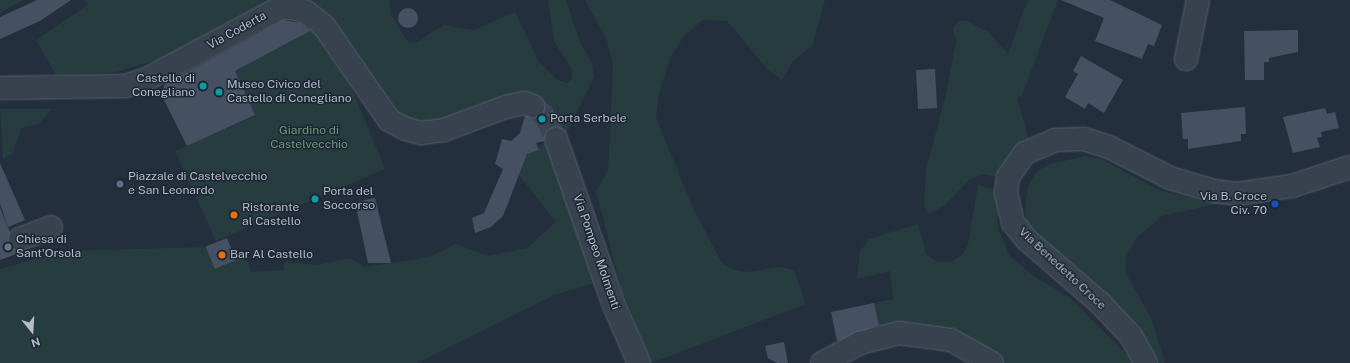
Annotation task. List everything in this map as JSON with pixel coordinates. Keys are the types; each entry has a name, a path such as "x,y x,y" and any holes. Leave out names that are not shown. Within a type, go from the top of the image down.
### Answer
{"street":[{"path":"1186,59 1198,0"},
{"name":"Via Coderta","path":"0,88 124,86 145,80 275,11 294,3 324,26 389,120 406,129 421,133 444,130 506,107 526,103 534,106"},
{"name":"Via Pompeo Molmenti","path":"556,138 613,303 639,363"},
{"name":"Via Benedetto Croce","path":"1146,363 1131,336 1100,303 1027,240 1014,223 1006,192 1008,177 1025,153 1055,140 1084,139 1109,147 1170,178 1214,192 1237,194 1292,186 1350,167"},
{"path":"20,239 51,227"},
{"path":"822,363 860,343 906,334 951,340 992,363"}],"green space":[{"path":"0,0 23,0 0,13"},
{"path":"85,0 276,0 170,56 116,72 56,75 36,40 88,5"},
{"path":"309,0 389,0 391,14 407,41 417,42 444,25 474,30 515,12 539,62 557,80 567,83 572,79 572,70 554,41 548,0 566,0 580,42 592,63 594,77 565,136 552,108 540,98 442,123 405,123 305,5"},
{"path":"585,0 825,0 812,46 792,62 782,80 767,69 727,21 703,20 684,36 670,59 659,92 656,118 694,210 722,263 734,270 747,272 780,267 794,270 806,304 651,363 621,287 596,192 608,170 613,67 607,40"},
{"path":"1028,0 1058,0 1022,95 1017,98 1030,144 1007,179 984,174 969,180 945,205 929,214 924,206 926,169 945,99 956,41 953,28 958,21 967,21 988,32 1008,53"},
{"name":"Giardino di Castelvecchio","path":"313,29 350,84 385,169 216,241 175,151 255,116 235,71"},
{"path":"0,109 52,109 39,124 22,128 12,154 3,159"},
{"path":"549,140 594,283 554,295 417,363 0,363 0,269 65,251 207,247 215,268 246,256 251,272 283,270 285,262 317,265 350,258 365,267 429,257 456,244 488,256 527,248 556,222 518,174 527,154"},
{"path":"1085,156 1101,159 1159,190 1216,204 1162,216 1137,237 1127,255 1125,272 1151,318 1165,363 1159,363 1138,329 1036,234 1026,220 1025,204 1029,185 1037,171 1050,164"},
{"path":"978,185 1000,191 997,224 1009,255 1035,277 1070,298 1135,363 1005,363 997,357 880,330 874,303 893,299 890,271 857,279 860,251 869,239 918,224 926,254 937,262 951,262 963,254 968,244"}],"building":[{"path":"37,0 71,0 40,21 0,39 0,17"},
{"path":"1061,0 1110,0 1162,25 1154,46 1148,44 1142,59 1095,41 1104,18"},
{"path":"404,8 412,8 418,14 418,22 412,28 404,28 398,22 398,14"},
{"name":"Castello di Conegliano","path":"283,20 300,23 310,31 235,71 255,115 187,146 161,94 165,84"},
{"path":"1298,30 1298,52 1269,58 1269,62 1264,62 1264,80 1245,80 1244,31"},
{"path":"1081,56 1123,80 1104,113 1088,103 1085,109 1065,97 1078,74 1073,71"},
{"path":"935,69 937,108 918,109 916,70"},
{"path":"544,101 552,108 562,129 547,131 544,141 536,143 539,150 527,154 503,216 491,227 475,233 472,218 484,213 503,169 495,164 502,139 511,141 520,133 525,116 541,115"},
{"path":"1245,107 1246,134 1241,134 1241,141 1188,149 1188,139 1183,139 1181,113"},
{"path":"1325,108 1327,114 1335,112 1339,128 1321,132 1322,137 1317,138 1320,147 1293,153 1283,117"},
{"path":"0,163 25,220 8,227 0,204"},
{"path":"375,198 391,263 368,263 355,202"},
{"name":"Chiesa di Sant'Orsola","path":"0,208 10,232 9,244 19,253 0,260"},
{"name":"Bar Al Castello","path":"227,238 236,260 215,269 206,247"},
{"path":"874,303 879,325 837,341 831,312"},
{"path":"784,342 788,363 777,363 768,358 765,346"}],"tunnel":[{"path":"533,106 546,117 556,139"}],"place":[{"name":"Castello di Conegliano","path":"203,86"},
{"name":"Museo Civico del Castello di Conegliano","path":"219,92"},
{"name":"Porta Serbele","path":"542,119"},
{"name":"Piazzale di Castelvecchio e San Leonardo","path":"120,184"},
{"name":"Porta del Soccorso","path":"315,199"},
{"name":"Via B. Croce Civ. 70","path":"1275,204"},
{"name":"Ristorante al Castello","path":"234,215"},
{"name":"Chiesa di Sant'Orsola","path":"8,247"},
{"name":"Bar Al Castello","path":"222,255"}]}
